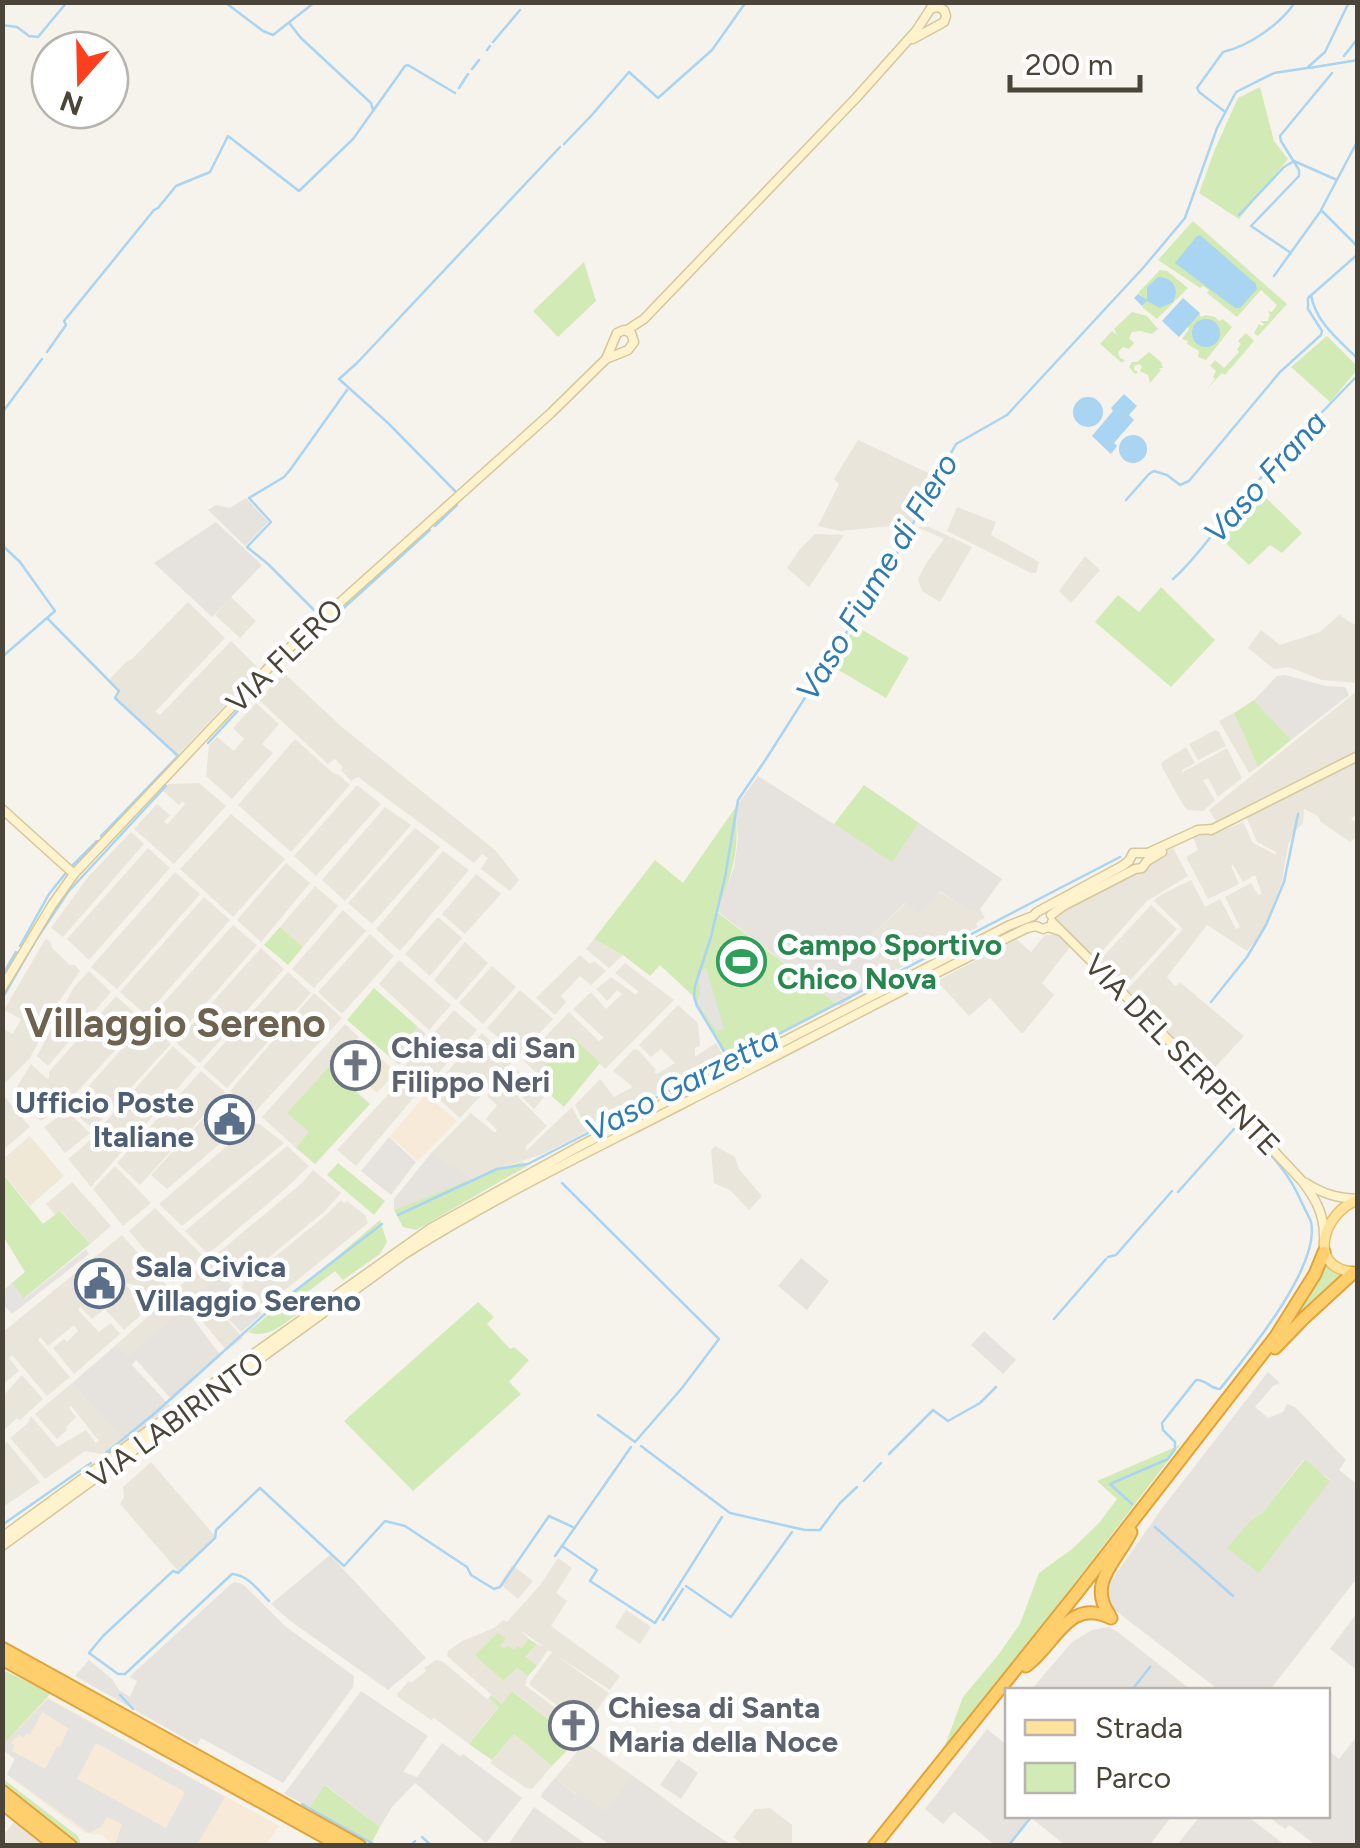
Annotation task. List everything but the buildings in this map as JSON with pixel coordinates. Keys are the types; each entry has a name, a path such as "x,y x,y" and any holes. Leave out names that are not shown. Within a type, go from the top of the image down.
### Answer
{"highway":[{"path":"878,1846 1263,1353 1316,1274 1324,1246"},
{"path":"1008,1688 1280,1343 1302,1318 1356,1272"},
{"path":"1026,1666 1080,1612 1093,1611 1111,1618 1100,1601 1100,1586 1131,1532"},
{"path":"2,1648 360,1846"},
{"path":"2,1658 340,1846"},
{"path":"878,1846 1005,1692"},
{"path":"2,1788 10,1792 8,1801"},
{"path":"8,1801 56,1846"},
{"path":"8,1801 71,1846"}],"main road":[{"path":"1356,1272 1333,1266 1324,1246 1334,1216 1358,1200"}],"street":[{"path":"936,7 930,20 936,25"},
{"path":"901,48 946,20 946,13 936,7"},
{"path":"606,359 630,348 630,334 936,7"},
{"path":"606,359 616,333 630,334"},
{"path":"614,343 622,350"},
{"name":"VIA FLERO","path":"2,988 74,874 290,646 551,414 606,359"},
{"path":"1145,858 1144,867 1132,865 1133,853 1145,858 1213,830 1358,756"},
{"path":"2,809 74,874"},
{"name":"VIA LABIRINTO","path":"2,1546 445,1228 1010,925 1037,912 1048,918 1132,865"},
{"path":"1033,916 1036,926"},
{"name":"VIA DEL SERPENTE","path":"1036,926 1042,929 1048,918 1302,1180 1324,1221 1324,1246"},
{"name":"VIA LABIRINTO","path":"2,1537 431,1228 580,1146 888,992 1036,926"},
{"name":"VIA DEL SERPENTE","path":"1302,1180 1330,1195 1358,1200"}],"shaded area":[{"path":"858,440 937,477 912,524 840,531 818,526 839,484 834,479"},
{"path":"246,498 268,522 245,546 208,510 216,505 230,508"},
{"path":"957,507 996,522 991,535 1039,562 1036,573 947,531"},
{"path":"216,522 262,565 212,617 154,563"},
{"path":"917,527 929,527 972,547 940,602 922,591 918,579 944,539"},
{"path":"815,534 844,535 809,587 787,568"},
{"path":"1085,556 1100,570 1071,603 1059,591"},
{"path":"231,597 256,621 240,638 215,615"},
{"path":"188,602 225,638 155,712 160,715 231,641 259,669 178,755 116,698 120,691 109,680"},
{"path":"1339,615 1357,626 1356,683 1322,680 1289,667 1274,669 1248,648 1261,630 1280,645 1320,632"},
{"path":"284,673 343,728 495,850 519,880 510,891 481,869 488,858 482,854 474,863 358,777 351,781 335,759 328,764 259,700"},
{"path":"1277,676 1345,687 1349,695 1291,740 1254,700"},
{"path":"1357,691 1357,753 1218,824 1209,810"},
{"path":"256,703 279,724 262,744 273,753 232,799 206,776 209,745 217,737 234,751 244,739 233,728"},
{"path":"1234,713 1258,767 1249,773 1219,721"},
{"path":"1215,730 1226,746 1198,760 1189,744"},
{"path":"295,739 350,785 291,852 238,805"},
{"path":"1186,747 1195,763 1183,772 1227,748 1242,778 1218,797 1208,778 1203,780 1215,800 1203,811 1188,810 1183,805 1161,765"},
{"path":"1357,760 1357,813 1351,819 1357,819 1357,836 1350,842 1304,809 1303,823 1288,845 1282,881 1257,939 1247,951 1207,925 1167,977 1175,986 1181,983 1244,1036 1209,1074 1127,990 1183,929 1154,901 1191,880 1205,907 1220,899 1236,929 1240,927 1225,897 1251,883 1258,895 1262,894 1255,875 1243,882 1231,866 1239,884 1208,899 1186,857 1198,850 1193,837 1243,822 1253,843 1276,855 1257,842 1246,816"},
{"path":"758,776 892,861 919,823 1002,879 980,909 966,909 940,891 919,914 905,903 863,943 884,976 840,1006 717,911 734,868 738,838 735,808"},
{"path":"199,783 226,806 174,864 134,829 157,804 170,815 164,822 168,824 185,804 182,801 179,805 163,791 169,784"},
{"path":"357,785 381,804 316,876 294,856"},
{"path":"385,807 411,825 345,901 322,880"},
{"path":"231,814 285,859 233,917 180,869"},
{"path":"415,828 440,847 372,924 348,903"},
{"path":"131,832 144,844 63,937 51,928 88,877"},
{"path":"148,848 170,868 89,960 67,939"},
{"path":"1173,848 1188,876 1147,901 1095,959 1058,925 1054,915 1140,872 1154,858"},
{"path":"443,851 469,870 400,951 376,929"},
{"path":"286,863 310,883 261,942 237,920"},
{"path":"175,872 200,894 117,989 91,967"},
{"path":"476,874 501,894 465,934 442,914"},
{"path":"315,886 338,906 303,947 280,927"},
{"path":"939,891 966,909 980,909 985,918 976,923 978,927 884,976 863,943 906,903"},
{"path":"204,897 230,920 146,1015 120,992"},
{"path":"1151,905 1177,929 1124,987 1099,961"},
{"path":"343,910 366,931 314,988 292,969"},
{"path":"438,917 462,938 430,976 405,954"},
{"path":"233,925 257,945 173,1041 148,1020"},
{"path":"370,934 394,956 342,1014 318,992"},
{"path":"1045,935 1057,935 1071,946 1042,983 1054,995 1023,1033 990,998 969,1016 937,981 1016,939 1031,952"},
{"path":"46,938 80,971 30,1058 6,1082 3,1029 13,1034 21,1019 4,1010"},
{"path":"594,939 623,955 609,968 586,949"},
{"path":"465,942 488,963 456,1000 434,980"},
{"path":"261,948 284,969 200,1063 176,1043"},
{"path":"580,955 606,971 591,985 580,976 561,996 566,1002 555,1015 536,998"},
{"path":"399,960 451,1005 429,1030 379,984"},
{"path":"625,963 674,1000 605,1069 572,1036 537,1074 523,1060 569,1012 599,1041 604,1038 573,1009 591,992 606,1009 622,994 617,990 607,1001 596,989 611,977 636,995 638,991 615,973"},
{"path":"492,966 516,987 483,1024 459,1003"},
{"path":"706,968 724,1029 717,1031 697,1002 699,977"},
{"path":"89,971 111,992 48,1066 37,1056 74,987"},
{"path":"288,972 311,993 227,1088 203,1067"},
{"path":"520,990 553,1019 519,1055 487,1028"},
{"path":"314,993 342,1018 254,1113 230,1091"},
{"path":"116,996 143,1020 62,1108 41,1121 13,1093 31,1064 49,1078 49,1072"},
{"path":"678,1005 698,1023 700,1046 695,1048 695,1057 716,1043 725,1059 545,1153 471,1179 432,1152 471,1113 495,1133 497,1130 486,1119 497,1105 487,1096 514,1067 544,1097 534,1109 518,1097 547,1126 526,1146 526,1151 572,1107 583,1121 575,1105 600,1079 614,1097 631,1088 613,1071 634,1049 657,1074 675,1063 661,1049 651,1057 639,1045"},
{"path":"454,1010 477,1030 425,1088 403,1068"},
{"path":"146,1022 171,1044 93,1129 69,1108"},
{"path":"345,1024 359,1037 338,1063 361,1084 356,1090 329,1067 309,1133 296,1148 262,1117"},
{"path":"418,1027 426,1034 399,1065 391,1058"},
{"path":"482,1033 513,1061 460,1118 430,1091"},
{"path":"173,1046 196,1067 91,1187 68,1159"},
{"path":"379,1057 396,1072 377,1093 360,1077"},
{"path":"201,1071 225,1092 140,1185 117,1163"},
{"path":"404,1077 420,1090 356,1166 337,1150"},
{"path":"2,1094 30,1127 3,1150 2,1150"},
{"path":"226,1094 251,1117 167,1189 151,1175"},
{"path":"426,1094 457,1121 418,1161 390,1136"},
{"path":"67,1111 90,1133 65,1153 44,1127"},
{"path":"254,1123 284,1143 182,1226 159,1204"},
{"path":"30,1136 64,1176 30,1206 2,1172 3,1159"},
{"path":"389,1137 416,1162 391,1195 361,1171"},
{"path":"287,1146 309,1166 208,1254 185,1231"},
{"path":"715,1146 735,1157 739,1169 762,1196 749,1210 730,1190 714,1183 711,1150"},
{"path":"432,1152 471,1179 394,1210 394,1199"},
{"path":"115,1166 151,1203 123,1226 93,1189"},
{"path":"313,1170 341,1193 325,1211 239,1282 235,1281 212,1258"},
{"path":"72,1182 111,1226 90,1244 61,1211 55,1215 46,1204"},
{"path":"341,1200 365,1215 368,1223 264,1307 260,1306 242,1288 243,1283"},
{"path":"155,1208 204,1257 173,1283 129,1231"},
{"path":"122,1235 169,1288 155,1301 142,1287 127,1283 138,1299 143,1296 151,1306 124,1330 105,1309 92,1319 80,1307 78,1310 99,1332 111,1323 120,1334 74,1374 53,1348 78,1331 74,1325 48,1346 40,1337 38,1340 70,1377 47,1396 12,1355 9,1358 19,1371 3,1384 3,1332"},
{"path":"86,1249 89,1254 12,1314 3,1304 3,1291 12,1283 24,1299"},
{"path":"801,1258 829,1281 807,1310 778,1286"},
{"path":"207,1260 220,1274 202,1291 243,1338 227,1351 176,1290"},
{"path":"220,1274 262,1314 241,1332 201,1290"},
{"path":"174,1293 185,1308 128,1357 116,1345"},
{"path":"185,1308 221,1356 172,1400 136,1360 132,1365 170,1406 125,1442 72,1383 116,1345 128,1356"},
{"path":"984,1331 1016,1360 1003,1374 971,1345"},
{"path":"1268,1372 1280,1383 1255,1407 1268,1418 1283,1412 1287,1404 1295,1407 1346,1460 1339,1470 1357,1484 1357,1578 1272,1688 1216,1688 1116,1611 1107,1598 1106,1588","holes":["1304,1459 1330,1480 1259,1573 1252,1518 1262,1513"]},
{"path":"22,1375 43,1399 4,1430 3,1396"},
{"path":"72,1383 125,1442 107,1455 85,1451 45,1479 10,1438 31,1416 57,1447 86,1430 96,1443 99,1441 71,1406 76,1417 57,1439 35,1414"},
{"path":"7,1442 40,1482 3,1507 3,1446"},
{"path":"151,1462 215,1536 179,1572 120,1504 123,1487"},
{"path":"330,1555 426,1658 388,1690 271,1604"},
{"path":"558,1558 572,1568 556,1593 567,1601 551,1626 620,1676 610,1690 554,1654 609,1693 587,1725 530,1685 552,1652 548,1650 537,1666 526,1658 537,1644 544,1647 520,1630 529,1639 522,1649 506,1650 500,1646 475,1654 502,1680 517,1668 528,1676 525,1685 567,1717 563,1725 579,1737 576,1741 513,1691 502,1704 447,1656 462,1641 494,1628 503,1620 507,1622"},
{"path":"512,1565 533,1581 518,1599 500,1584"},
{"path":"235,1582 244,1585 285,1626 354,1676 353,1687 283,1783 201,1738 197,1745 75,1676 89,1660 130,1697 137,1681 129,1677"},
{"path":"626,1610 651,1627 640,1644 615,1627"},
{"path":"1357,1613 1357,1670 1330,1649"},
{"path":"1109,1627 1118,1632 1188,1688 1033,1688 1072,1642 1092,1630"},
{"path":"436,1660 499,1706 469,1744 398,1697 409,1681"},
{"path":"361,1691 428,1736 403,1772 417,1777 442,1743 522,1798 486,1843 415,1783 392,1807 380,1827 326,1785 310,1807 284,1794"},
{"path":"47,1697 279,1826 266,1845 113,1845 102,1835 84,1833 7,1775 15,1759 2,1745"},
{"path":"48,1699 225,1797 197,1845 115,1845 122,1824 107,1817 101,1827 89,1833 7,1774 15,1759 3,1750 3,1745","holes":["42,1712 68,1728 45,1769 12,1751 15,1745 11,1743 18,1735 30,1735","96,1743 185,1792 166,1828 77,1779"]},
{"path":"987,1729 1005,1743 1005,1818 1031,1818 1011,1845 995,1845 954,1812 943,1824 925,1809"},
{"path":"514,1734 552,1766 532,1789 490,1763"},
{"path":"1357,1736 1357,1845 1316,1845 1289,1825 1285,1829 1270,1818 1330,1818 1330,1752 1339,1759"},
{"path":"589,1745 632,1775 606,1812 555,1778 582,1746"},
{"path":"678,1759 698,1773 681,1799 660,1785"},
{"path":"632,1775 731,1845 610,1845 541,1797 555,1778 606,1811"},
{"path":"534,1807 576,1837 588,1845 508,1845"},
{"path":"770,1808 792,1825 792,1845 743,1845 733,1837 755,1809"},
{"path":"1031,1818 1170,1818 1149,1846 1065,1845"},
{"path":"1198,1818 1250,1818 1285,1845 1177,1845"},
{"path":"14,1822 43,1845 3,1846 3,1836"}],"green space":[{"path":"1260,87 1274,141 1288,159 1239,219 1199,193 1238,98"},
{"path":"1193,221 1287,304 1258,336 1254,333 1259,324 1264,324 1260,321 1268,321 1268,311 1272,312 1277,305 1261,290 1237,317 1207,293 1209,290 1158,260"},
{"path":"584,262 596,301 558,337 533,311"},
{"path":"1160,270 1188,288 1157,319 1142,307 1147,301 1138,293"},
{"path":"1132,312 1147,316 1158,329 1152,334 1132,332 1129,338 1134,343 1118,352 1125,360 1122,363 1100,344 1112,331 1117,335 1114,329"},
{"path":"1199,313 1201,317 1223,319 1232,327 1206,360 1198,357 1199,351 1182,339"},
{"path":"1246,333 1254,341 1225,375 1222,373 1205,391 1215,379 1216,371 1210,366 1215,360 1224,368 1239,352 1238,341"},
{"path":"1327,336 1358,367 1330,402 1291,367"},
{"path":"1149,352 1163,368 1159,368 1150,383 1148,375 1140,371 1140,364 1134,366 1138,372 1135,374 1129,367"},
{"path":"1255,487 1302,533 1282,553 1270,545 1249,565 1217,535"},
{"path":"1161,587 1215,640 1171,687 1095,622 1118,595 1139,612"},
{"path":"856,626 909,658 886,698 830,665"},
{"path":"1254,700 1291,740 1258,767 1234,713"},
{"path":"864,785 919,823 892,862 834,824"},
{"path":"735,808 734,861 717,912 837,1004 727,1061 694,997 660,965 650,976 594,939 655,860 683,883"},
{"path":"280,927 303,947 288,965 264,945"},
{"path":"374,988 418,1027 391,1058 347,1020"},
{"path":"572,1036 600,1063 564,1107 532,1079"},
{"path":"329,1067 370,1104 315,1164 296,1148 309,1132 287,1113"},
{"path":"522,1162 527,1166 416,1230 403,1227 394,1210 471,1179"},
{"path":"338,1163 385,1201 374,1215 327,1175"},
{"path":"3,1174 43,1224 60,1211 90,1244 23,1299 12,1283 25,1272 3,1236"},
{"path":"380,1220 387,1242 380,1254 343,1280 335,1271 301,1297 308,1306 280,1327 264,1333 248,1332"},
{"path":"1325,1262 1345,1276 1275,1340"},
{"path":"478,1302 494,1317 487,1324 510,1349 514,1347 529,1360 509,1382 521,1394 413,1491 344,1421"},
{"path":"1180,1445 944,1748 963,1697 1020,1624 1039,1573 1072,1549 1117,1499 1097,1481"},
{"path":"1305,1459 1330,1481 1259,1573 1227,1548 1262,1513"},
{"path":"498,1633 506,1638 500,1646 505,1649 522,1648 529,1639 537,1644 526,1657 537,1666 528,1676 517,1668 503,1681 475,1655"},
{"path":"3,1670 51,1693 2,1745"},
{"path":"512,1691 576,1741 552,1766 514,1734 492,1760 469,1744 499,1707 489,1698 491,1695 502,1704"},
{"path":"2,1778 78,1836 81,1844 7,1786"},
{"path":"325,1785 380,1827 372,1842 310,1807"}],"water":[{"path":"1200,235 1256,284 1257,289 1240,308 1175,263"},
{"path":"1158,277 1174,285 1173,302 1160,308 1147,301 1142,306 1134,298 1138,294 1147,300 1147,287"},
{"path":"1183,298 1200,313 1179,337 1162,321"},
{"path":"1206,319 1216,323 1220,333 1216,343 1206,347 1196,343 1192,333 1196,323"},
{"path":"1124,394 1137,406 1129,415 1134,420 1114,443 1117,446 1111,454 1092,436"},
{"path":"1088,397 1099,401 1103,412 1099,423 1088,427 1077,423 1073,412 1077,401"},
{"path":"1133,435 1143,439 1147,449 1143,459 1133,463 1123,459 1119,449 1123,439"}],"waterway":[{"path":"2,25 38,37 67,2"},
{"path":"226,3 273,35 315,2"},
{"path":"564,144 629,72 658,98 712,50 746,2"},
{"path":"1224,111 1197,88 1223,52 1264,33 1295,2"},
{"name":"Vaso Fiume di Flero","path":"726,1054 694,997 725,877 738,800 897,553 956,444 1007,415 1185,218 1217,128 1236,92 1274,73 1307,68 1325,52 1349,2"},
{"path":"493,42 520,10"},
{"path":"290,24 371,103 373,110"},
{"path":"1344,56 1358,38"},
{"path":"487,50 490,46"},
{"path":"472,69 479,60"},
{"path":"1309,68 1358,60"},
{"path":"47,352 66,325 64,321 154,210 176,186 210,172 228,136 299,191 353,139 405,66 455,93"},
{"path":"1291,253 1251,226 1299,176 1280,136 1332,73"},
{"path":"459,88 468,74"},
{"name":"Vaso Frana","path":"1358,140 1321,210 1358,247"},
{"path":"455,491 339,379 560,147"},
{"path":"1239,215 1294,161 1337,180"},
{"name":"Vaso Frana","path":"1274,276 1320,212"},
{"name":"Vaso Frana","path":"1126,500 1154,471 1180,485 1189,481 1280,372 1321,335 1308,309 1308,298 1358,254"},
{"name":"Vaso Frana","path":"1311,295 1323,323 1358,359"},
{"path":"2,413 42,359"},
{"name":"Vaso Frana","path":"1173,579 1264,474 1358,375"},
{"path":"319,615 247,547 271,522 249,498 284,477 347,390"},
{"path":"435,526 457,505"},
{"path":"275,670 430,530"},
{"path":"2,657 55,611 20,562 4,547"},
{"path":"48,619 119,691 115,698 178,756 101,836"},
{"path":"290,640 312,622"},
{"path":"264,666 282,647"},
{"path":"248,683 259,671"},
{"path":"208,743 270,676"},
{"path":"2,999 68,892 166,786"},
{"path":"1211,1002 1247,957 1266,925 1284,882 1298,814"},
{"path":"72,866 97,841"},
{"name":"Vaso Garzetta","path":"398,1215 497,1169 528,1164 1120,857"},
{"path":"20,946 65,874"},
{"path":"2,976 16,952"},
{"path":"1171,1050 1189,1068"},
{"path":"1196,1076 1234,1117"},
{"path":"1132,1504 1110,1484 1168,1459 1175,1442 1163,1430 1162,1423 1196,1380 1220,1389 1279,1309 1305,1262 1311,1222 1295,1189 1275,1159 1240,1123 1237,1126"},
{"path":"1178,1192 1234,1129"},
{"name":"Vaso Fiume di Flero","path":"562,1183 719,1339 635,1442 598,1415"},
{"path":"1108,1257 1116,1255 1172,1191"},
{"name":"Vaso Garzetta","path":"106,1453 265,1314 382,1224"},
{"path":"1054,1319 1106,1259"},
{"path":"889,1454 933,1410 948,1421 980,1403 996,1387"},
{"path":"641,1446 730,1513 805,1530 820,1530 857,1487"},
{"name":"Vaso Fiume di Flero","path":"555,1556 631,1447"},
{"name":"Vaso Garzetta","path":"2,1525 91,1463"},
{"path":"864,1481 881,1463"},
{"name":"Vaso Fiume di Flero","path":"269,1601 248,1580 232,1574 125,1674 118,1674 89,1653 173,1571 178,1573 215,1538 216,1530 260,1488 344,1566 385,1521 405,1526 494,1589 500,1587 549,1516 575,1528"},
{"path":"562,1546 597,1570 590,1581 655,1623 722,1517"},
{"path":"1155,1527 1233,1596"},
{"path":"686,1586 731,1617 792,1532"},
{"path":"663,1620 683,1589"},
{"path":"1134,1688 1150,1667"},
{"path":"120,1695 133,1709"},
{"path":"302,1804 377,1846"},
{"path":"1008,1846 1030,1818"},
{"path":"422,1837 432,1846"},
{"path":"411,1846 415,1841"}],"place":[{"name":"Campo Sportivo Chico Nova","path":"742,962"},
{"name":"Chiesa di San Filippo Neri","path":"356,1065"},
{"name":"Ufficio Poste Italiane","path":"229,1120"},
{"name":"Sala Civica Villaggio Sereno","path":"100,1284"},
{"name":"Chiesa di Santa Maria della Noce","path":"573,1725"}],"district":[{"name":"Villaggio Sereno","path":"175,1023"}]}
